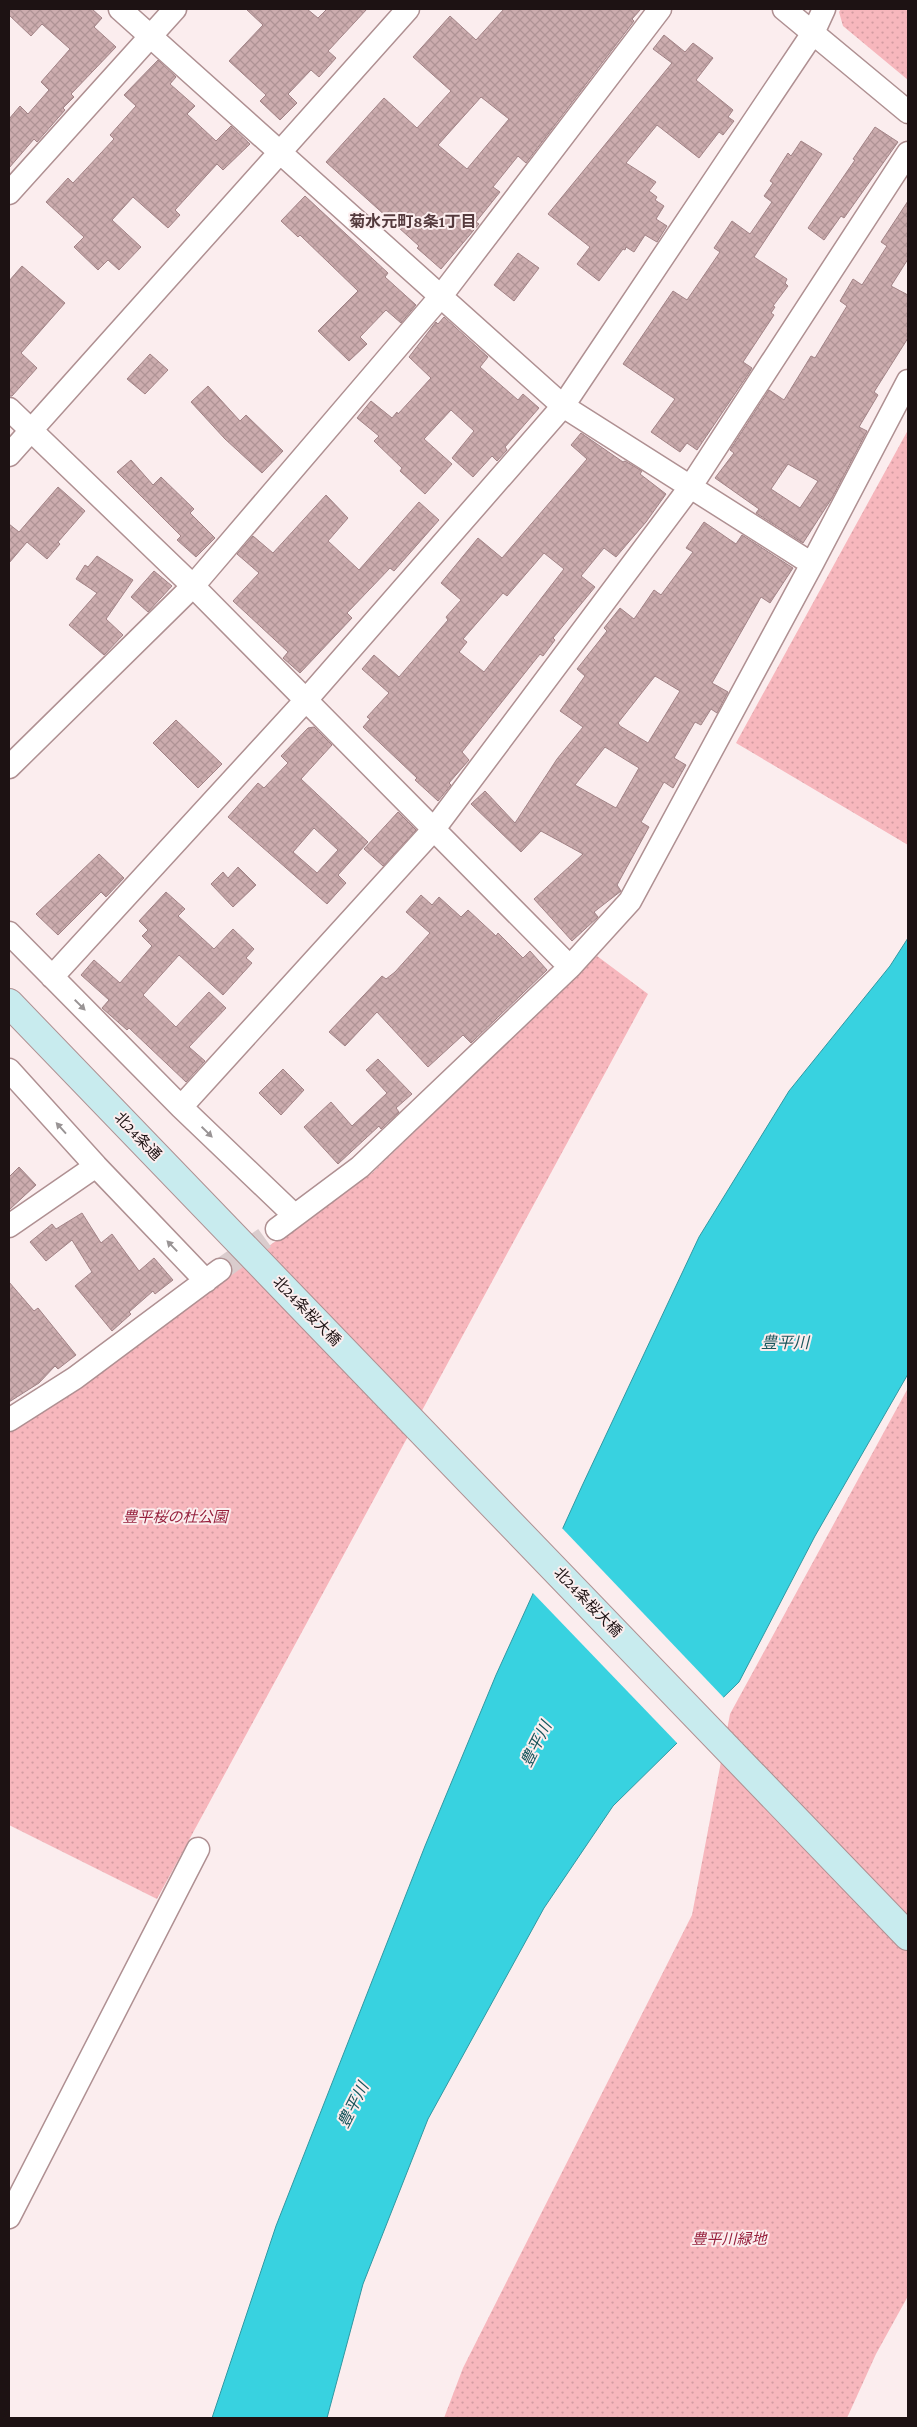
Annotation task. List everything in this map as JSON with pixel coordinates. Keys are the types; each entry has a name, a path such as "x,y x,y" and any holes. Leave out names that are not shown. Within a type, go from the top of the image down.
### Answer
{"street":[{"path":"120,9 563,406 812,564"},
{"path":"9,193 175,9"},
{"path":"9,455 408,9"},
{"path":"9,767 193,586 441,296 660,9"},
{"path":"784,9 908,112"},
{"path":"52,977 306,700 563,406 813,33 824,9"},
{"path":"181,1106 434,829 691,486 908,154"},
{"path":"277,1229 360,1167 570,967 630,901 812,564 908,381"},
{"path":"9,409 193,586 570,967"},
{"path":"9,933 181,1106 294,1215"},
{"name":"北24条通","path":"9,1004 267,1269"},
{"path":"9,1070 96,1166 213,1276 75,1378 9,1420"},
{"path":"9,1226 96,1166"},
{"name":"北24条桜大橋","path":"267,1269 908,1936"},
{"path":"9,2217 198,1849"}],"green space":[{"path":"841,9 908,9 908,80 843,26 839,12"},
{"path":"908,430 908,845 736,743"},
{"name":"豊平桜の杜公園","path":"597,956 648,994 157,1899 9,1825 9,1430 372,1173"},
{"name":"豊平川緑地","path":"908,1388 908,2296 876,2354 847,2418 444,2418 463,2368 692,1915 730,1714"}],"water":[{"name":"豊平川","path":"908,938 908,1374 815,1536 739,1682 613,1806 544,1908 428,2119 363,2284 327,2418 212,2418 276,2226 425,1846 496,1675 699,1237 789,1091 890,966"}],"pier":[{"path":"561,1527 725,1699 679,1745 531,1591"}],"building":[{"path":"9,9 92,9 102,18 94,27 116,47 71,94 74,97 63,108 65,110 37,142 34,139 9,168 9,119 20,106 28,114 49,90 41,82 70,49 42,24 31,36 9,15"},
{"path":"246,9 307,9 318,18 327,9 367,9 328,51 336,58 319,77 311,70 288,94 297,103 280,120 260,101 266,95 229,61 263,25"},
{"path":"504,9 641,9 632,19 634,21 526,163 518,156 493,187 500,192 476,222 479,224 441,269 417,248 419,246 326,162 384,98 417,128 451,91 413,57 450,16 476,40","holes":["481,97 509,119 467,169 438,145"]},
{"path":"664,35 685,52 693,43 713,58 696,80 733,110 728,117 734,121 723,135 719,132 699,158 657,125 626,163 656,182 649,191 657,197 655,200 664,206 656,219 667,226 657,242 645,235 634,252 626,247 625,250 623,249 599,281 577,264 590,247 548,214 672,63 653,49"},
{"path":"158,60 176,77 170,84 195,106 187,114 216,141 231,126 250,144 223,170 217,164 175,210 180,215 168,228 133,197 112,220 141,247 119,270 108,260 98,270 74,247 84,237 46,202 68,178 73,183 114,139 110,135 136,106 124,95"},
{"path":"875,127 898,142 844,218 841,216 824,240 808,228 855,160 853,159"},
{"path":"801,141 822,154 754,257 787,279 785,283 788,286 773,306 775,307 771,313 774,315 743,362 752,368 747,376 697,450 687,443 680,452 651,432 675,399 623,364 673,291 687,300 720,252 714,248 732,221 750,234 772,202 764,196 773,183 770,181 788,153 791,156"},
{"path":"305,196 388,273 385,277 416,305 401,323 386,310 360,337 367,344 349,361 318,331 358,291 300,235 298,237 281,221"},
{"path":"908,201 908,259 891,286 908,295 908,338 874,392 878,395 859,427 867,431 832,498 803,543 756,513 759,509 715,478 734,453 730,450 769,390 784,400 811,356 815,358 847,306 840,301 853,279 862,285 887,246 881,242","holes":["788,464 818,481 800,508 771,489"]},
{"path":"518,253 539,268 514,301 494,285"},
{"path":"22,266 65,303 21,353 37,368 12,396 9,396 9,281"},
{"path":"444,317 488,357 480,367 518,400 523,394 539,408 505,447 507,450 497,461 492,456 473,477 452,458 474,431 451,410 424,439 452,464 425,494 400,471 402,468 374,441 379,436 357,418 371,401 392,418 397,412 398,414 431,378 409,357 436,322 438,324"},
{"path":"150,354 168,370 145,394 127,379"},
{"path":"208,386 240,421 246,415 283,451 262,473 225,439 191,402"},
{"path":"581,433 623,462 625,461 642,471 640,474 666,494 646,522 616,557 604,548 581,576 595,587 553,638 555,640 543,656 540,654 462,752 469,760 449,783 451,785 438,801 415,780 417,778 363,727 370,719 367,717 389,693 362,669 374,655 399,677 448,620 446,617 461,600 441,583 478,538 502,558 587,459 571,445","holes":["544,553 564,569 484,672 459,652 467,642 463,639 503,593 507,596"]},
{"path":"131,460 153,485 161,477 194,509 190,513 215,538 196,557 177,540 181,536 117,472"},
{"path":"58,487 85,511 58,542 60,544 47,559 27,542 9,563 9,524 19,532"},
{"path":"326,495 348,518 328,541 359,570 419,502 439,520 394,571 390,568 347,613 352,618 300,673 283,658 288,652 233,601 259,573 237,554 253,536 273,553"},
{"path":"704,522 736,544 742,535 793,568 770,603 761,597 712,683 728,692 717,713 711,709 701,725 695,722 674,758 686,765 673,788 664,782 641,822 649,827 617,885 621,891 594,912 598,917 572,941 534,899 583,854 541,831 521,852 471,804 485,791 515,823 557,759 583,727 560,711 585,676 577,669 607,631 604,628 620,608 634,619 654,590 661,595 693,552 686,548","holes":["655,676 680,691 648,743 618,723","605,747 639,768 616,808 575,785"]},
{"path":"97,556 133,580 106,619 123,635 104,655 69,625 97,593 76,579 85,565 88,567"},
{"path":"154,571 172,586 148,612 131,597"},
{"path":"176,720 222,764 198,788 153,743"},
{"path":"314,727 332,745 301,779 368,842 338,875 346,883 327,904 228,817 258,783 264,788 288,763 281,756 308,728","holes":["314,828 338,850 317,873 293,852"]},
{"path":"398,812 416,830 383,866 364,849"},
{"path":"99,854 124,878 106,897 101,892 58,935 36,914"},
{"path":"238,867 256,885 233,907 211,884 223,872 228,878"},
{"path":"166,892 185,909 178,916 214,949 233,929 254,949 246,958 252,963 223,995 179,955 143,995 176,1027 209,992 226,1008 189,1047 205,1061 186,1082 129,1028 127,1030 102,1008 109,1000 81,975 94,960 120,983 152,946 142,936 148,930 139,921"},
{"path":"421,895 432,905 439,897 461,917 468,910 496,936 498,933 523,958 530,951 547,970 471,1043 463,1035 428,1067 377,1012 345,1046 329,1032 382,976 386,979 395,972 430,933 406,912"},
{"path":"378,1059 412,1094 396,1108 399,1112 381,1129 379,1126 338,1164 304,1127 331,1102 352,1126 387,1093 366,1070"},
{"path":"283,1069 304,1090 281,1115 259,1093"},
{"path":"19,1167 36,1185 9,1210 9,1177"},
{"path":"82,1213 101,1243 112,1234 139,1271 154,1258 173,1280 155,1294 153,1291 129,1312 131,1314 112,1331 75,1286 92,1272 72,1240 46,1261 30,1242 52,1224 56,1229"},
{"path":"9,1282 34,1311 38,1308 76,1355 58,1369 55,1366 39,1383 9,1402"}],"tunnel":[{"path":"220,1270 277,1229"}],"district":[{"name":"菊水元町8条1丁目","path":"413,221"}]}
